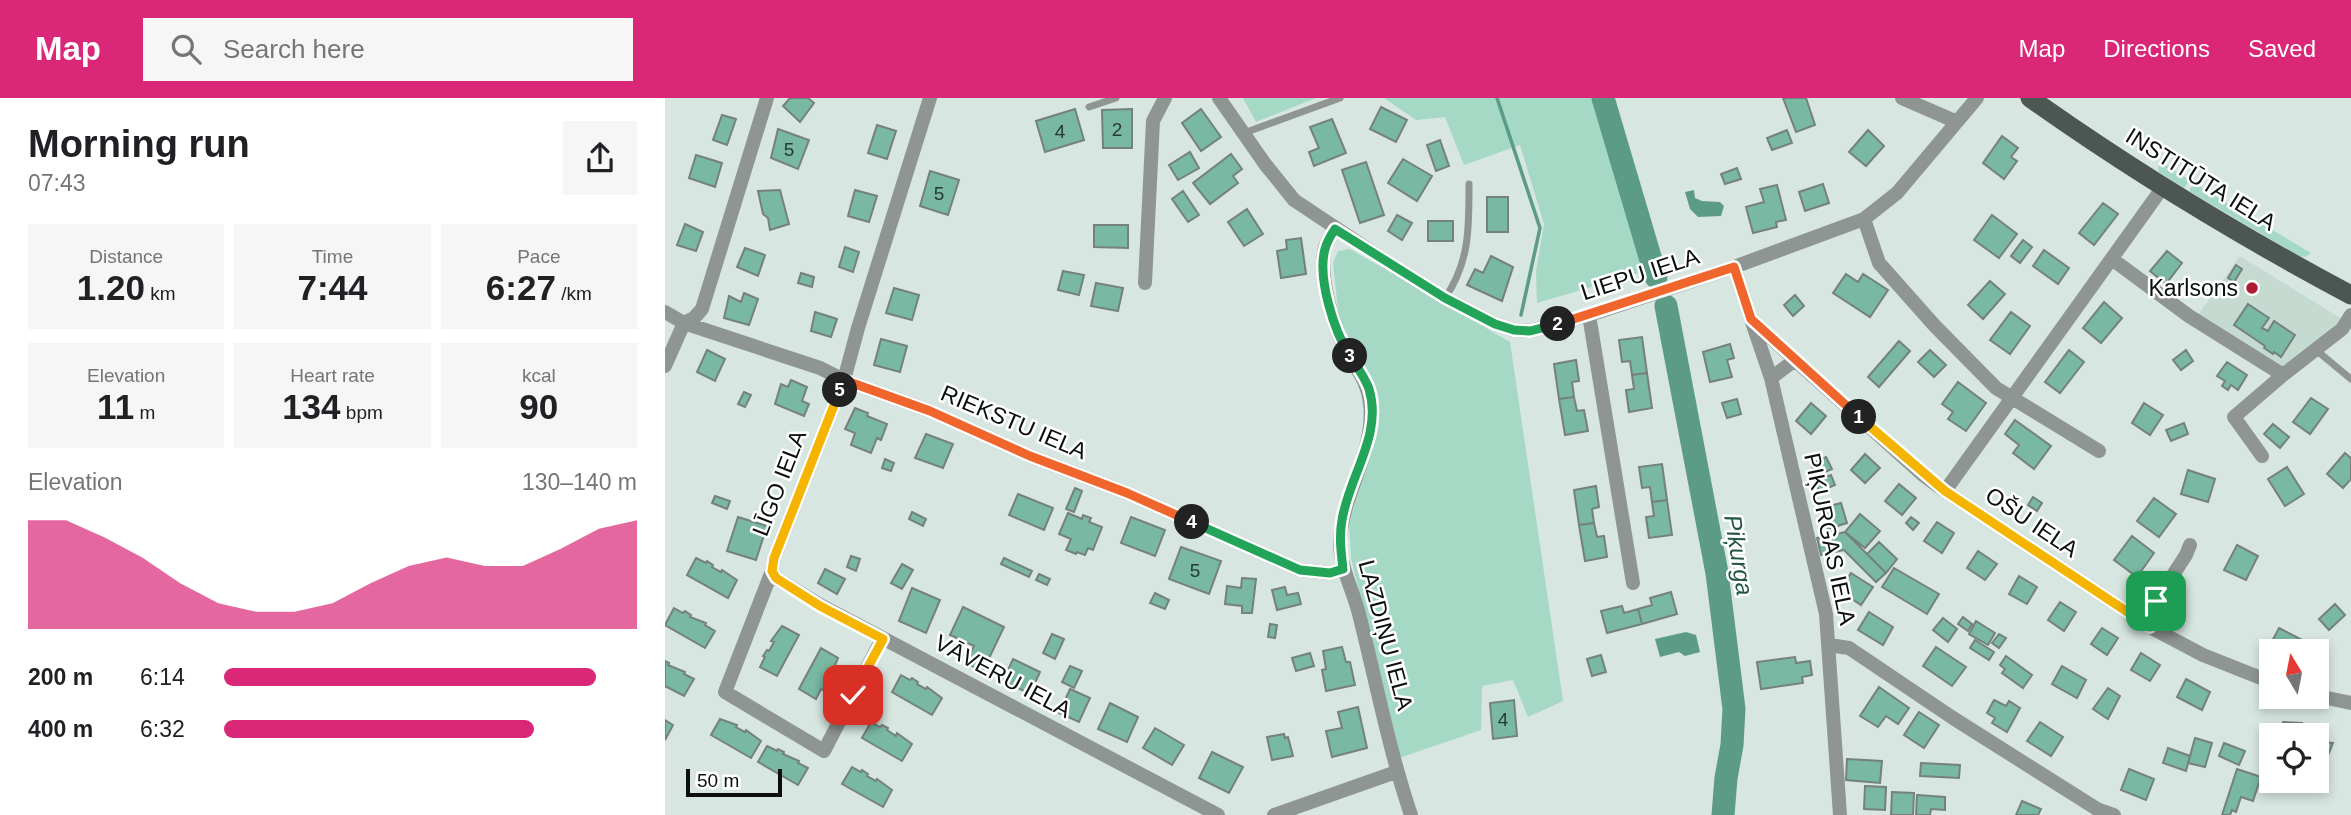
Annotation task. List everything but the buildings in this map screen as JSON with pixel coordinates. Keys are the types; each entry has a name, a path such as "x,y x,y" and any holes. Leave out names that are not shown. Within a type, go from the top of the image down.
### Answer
{"main road":[{"name":"INSTITŪTA IELA","path":"2031,98 2163,187 2351,295"}],"street":[{"path":"665,366 684,323 694,318 702,309 767,98"},
{"name":"LĪGO IELA","path":"883,639 824,751 725,692 844,380 930,98"},
{"path":"1145,283 1153,121 1165,98"},
{"name":"LIEPU IELA","path":"1219,98 1294,200 1445,298 1495,324 1514,330 1530,331 1589,315 1734,267 1864,219 1897,193 1977,98"},
{"path":"1902,98 1957,122"},
{"path":"1945,491 2163,187"},
{"path":"1864,219 1879,262 1934,325 1996,388 2099,451"},
{"name":"LAZDIŅU IELA","path":"1335,229 1325,247 1325,285 1331,315 1345,347 1369,388 1372,418 1371,433 1342,519 1340,545 1343,569 1354,593 1392,744 1396,772 1411,815"},
{"path":"2112,259 2189,316 2283,375"},
{"name":"OŠU IELA","path":"1734,267 1751,319 1922,474 2150,627 2203,655 2259,677"},
{"name":"RIEKSTU IELA","path":"665,312 684,323 820,368 844,380 930,411 1030,456 1127,493 1300,570 1330,573 1343,569"},
{"path":"1589,315 1633,583"},
{"path":"2262,456 2234,417 2342,329 2351,316"},
{"name":"PIĶURGAS IELA","path":"1751,319 1771,378 1826,614 1840,815"},
{"path":"1771,378 1795,359"},
{"path":"2150,627 2156,601 2190,545"},
{"name":"VĀVERU IELA","path":"772,571 776,578 798,593 1218,815"},
{"path":"1829,645 1849,648 2069,791 2098,809 2114,815"},
{"path":"2329,698 2351,703"},
{"path":"1274,815 1396,772"}],"lane":[{"path":"1089,107 1116,98"},
{"path":"1244,134 1340,98"},
{"path":"1445,298 1457,276 1469,236 1469,184"},
{"path":"2316,350 2351,379"}],"shaded area":[{"path":"1243,98 1316,98 1256,122"},
{"path":"1384,98 1611,98 1663,266 1537,303 1536,271 1544,224 1520,145 1464,165 1445,117 1416,120"},
{"path":"2161,162 2190,180 2184,188 2159,172"},
{"path":"2194,183 2311,253 2306,257 2299,256 2189,191"},
{"path":"1694,190 1695,198 1720,202 1724,206 1721,216 1698,217 1690,209 1685,192"},
{"path":"1350,249 1510,342 1563,701 1528,717 1513,680 1482,686 1481,730 1399,758 1351,558 1349,523 1378,425 1375,385 1339,319 1333,263 1338,251"},
{"name":"Karlsons","path":"2240,256 2342,319 2284,369 2198,315"},
{"path":"1686,632 1696,635 1700,652 1685,656 1679,652 1660,657 1655,639"}],"waterway":[{"path":"1497,98 1540,228 1521,315"},
{"name":"Piķurga","path":"1603,98 1656,277"},
{"name":"Piķurga","path":"1666,306 1717,573 1734,709 1723,815"}],"place":[{"name":"Karlsons","path":"2252,288"}],"route":[{"path":"853,695 883,639 798,593 776,578 772,571 774,558 844,380 930,411 1030,456 1127,493 1300,570 1330,573 1343,569 1340,545 1342,519 1371,433 1372,418 1369,388 1345,347 1331,315 1325,285 1325,247 1335,229 1445,298 1495,324 1514,330 1530,331 1589,315 1734,267 1751,319 1922,474 2150,627 2156,601"}]}
